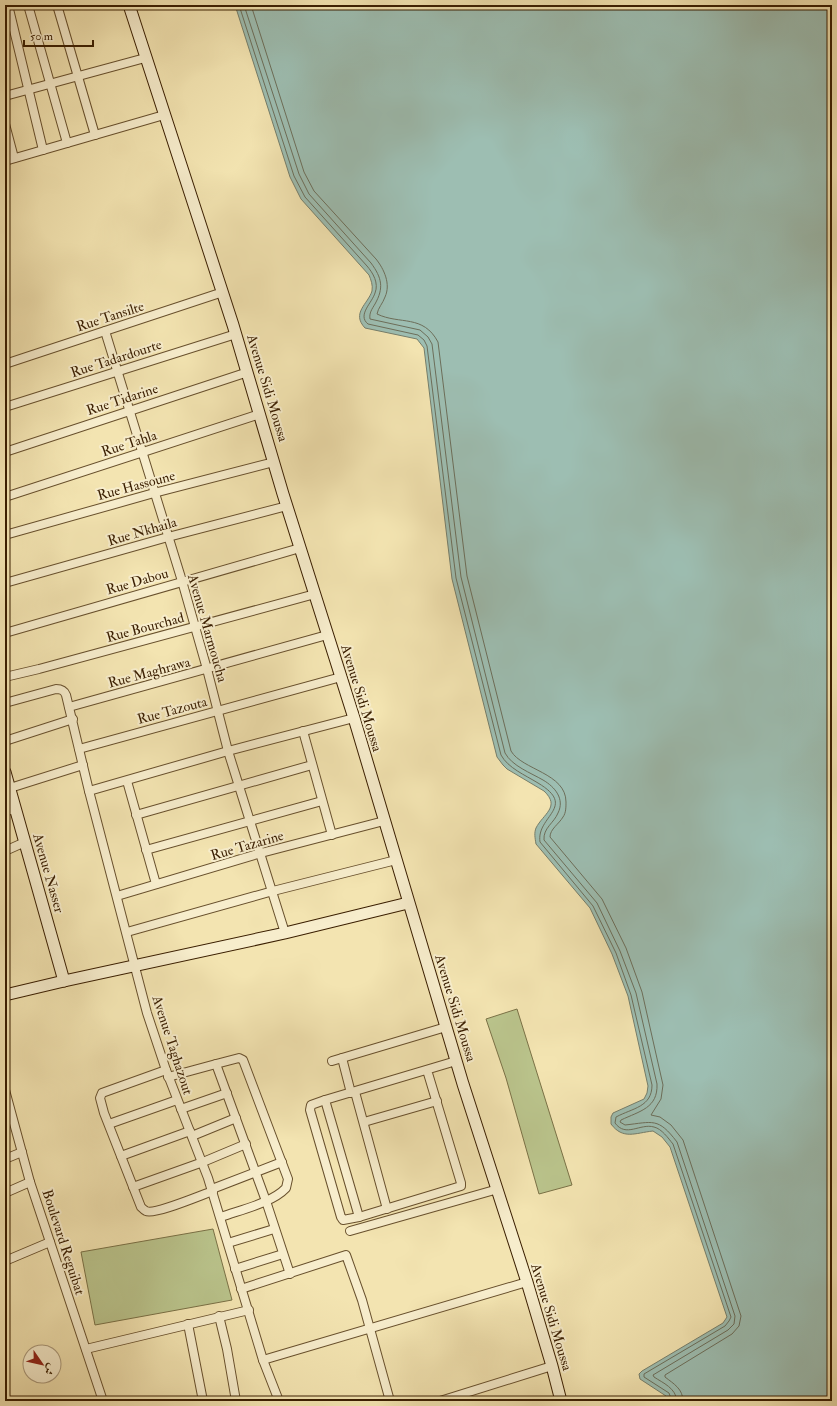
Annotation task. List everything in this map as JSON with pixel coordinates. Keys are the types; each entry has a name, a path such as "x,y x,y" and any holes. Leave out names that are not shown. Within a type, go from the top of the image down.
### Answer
{"street":[{"path":"8,5 43,150"},
{"path":"28,5 67,143"},
{"path":"57,5 95,135"},
{"name":"Avenue Sidi Moussa","path":"129,5 248,372 287,506 354,718 456,1061 527,1282 561,1401"},
{"path":"5,96 146,58"},
{"path":"5,161 164,115"},
{"path":"5,124 14,158"},
{"name":"Rue Tansilte","path":"5,364 223,292"},
{"name":"Avenue Marmoucha","path":"105,331 182,582 207,669 228,751 285,934"},
{"name":"Rue Tadardourte","path":"5,407 236,334"},
{"name":"Rue Tidarine","path":"5,452 248,372"},
{"name":"Rue Tahla","path":"5,498 260,414"},
{"name":"Rue Hassoune","path":"5,535 154,493 274,462"},
{"name":"Rue Nkhaila","path":"5,584 168,537 287,506"},
{"name":"Rue Dabou","path":"5,633 300,548"},
{"name":"Rue Bourchad","path":"5,677 315,594"},
{"name":"Rue Maghrawa","path":"69,707 327,635"},
{"name":"Rue Tazouta","path":"79,749 341,677"},
{"name":"Avenue Taghazout","path":"5,703 56,689 61,689 64,691 73,719 89,791 147,1013 177,1100 203,1162 221,1217 263,1360 279,1401"},
{"path":"89,791 228,751 354,718"},
{"path":"5,741 73,719"},
{"path":"303,731 332,835"},
{"path":"7,779 83,764"},
{"path":"136,815 312,765"},
{"name":"Avenue Nasser","path":"7,779 10,810 25,842 64,981"},
{"path":"127,781 156,884"},
{"path":"146,850 322,801"},
{"name":"Rue Tazarine","path":"117,896 261,853 384,821"},
{"path":"5,851 25,842"},
{"path":"127,932 396,860"},
{"path":"5,995 285,934 408,903"},
{"path":"332,1061 446,1027"},
{"path":"221,1217 266,1201 285,1190 287,1186 288,1177 243,1060 238,1058 216,1064 167,1073 102,1093 100,1103 141,1207 147,1211 166,1208 282,1162"},
{"path":"342,1058 364,1122 387,1209"},
{"path":"427,1070 461,1186 344,1221 340,1213 310,1107 313,1104 325,1100 456,1061"},
{"path":"216,1064 246,1144 290,1274"},
{"name":"Boulevard Reguibat","path":"5,1090 8,1110 30,1182 103,1401"},
{"path":"181,1109 227,1093"},
{"path":"109,1124 177,1100"},
{"path":"325,1100 360,1217"},
{"path":"364,1122 437,1101"},
{"path":"121,1156 236,1118"},
{"path":"133,1187 203,1162 246,1144"},
{"path":"5,1159 22,1152"},
{"path":"5,1194 30,1182"},
{"path":"350,1231 498,1189"},
{"path":"228,1243 274,1229"},
{"path":"5,1261 50,1242"},
{"path":"236,1269 283,1254"},
{"path":"242,1289 346,1255 370,1328 390,1401"},
{"path":"263,1360 527,1282"},
{"path":"86,1349 249,1310"},
{"path":"219,1316 227,1349 236,1401"},
{"path":"188,1324 203,1401"},
{"path":"440,1401 552,1366"}],"green space":[{"path":"517,1009 572,1185 539,1194 506,1078 486,1019"},
{"path":"213,1229 232,1300 95,1325 81,1252"}],"water":[{"path":"235,5 832,5 832,1401 669,1401 666,1396 640,1379 639,1374 642,1371 723,1323 727,1317 670,1147 662,1137 653,1131 625,1134 620,1132 611,1124 611,1117 613,1113 644,1099 648,1086 628,996 612,954 590,908 536,844 536,828 551,806 549,797 544,791 507,769 497,757 452,579 424,348 417,339 365,328 361,323 360,313 372,291 369,275 301,199 290,177"}]}
